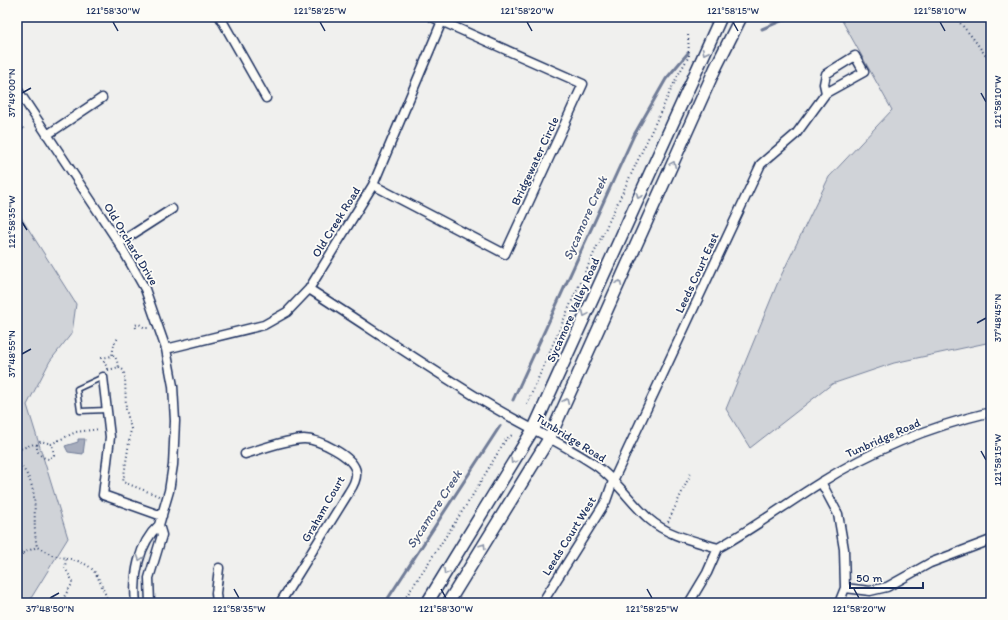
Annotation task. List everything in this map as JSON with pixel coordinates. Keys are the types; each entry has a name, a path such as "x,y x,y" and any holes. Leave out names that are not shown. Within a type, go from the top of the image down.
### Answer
{"main road":[{"name":"Sycamore Valley Road","path":"427,603 534,428 721,17"},
{"path":"448,603 550,437 715,69 741,17"}],"street":[{"path":"220,17 266,98"},
{"path":"432,17 442,20"},
{"name":"Bridgewater Circle","path":"372,186 504,254 583,84 442,20"},
{"name":"Old Creek Road","path":"166,349 264,325 287,312 309,288 372,186 442,20"},
{"name":"Leeds Court East","path":"613,481 761,164 796,134 826,93 864,72 855,56 826,74 824,84 826,93"},
{"name":"Old Orchard Drive","path":"17,89 119,243 145,289 166,349 173,386 175,422 173,465 167,498 159,525 152,531 136,570 136,603"},
{"path":"47,135 102,98"},
{"path":"119,243 172,209"},
{"name":"Tunbridge Road","path":"309,288 494,407 550,437 597,466 649,519 664,530 680,537 718,548 778,512 821,482 866,457 915,436 971,417 991,412"},
{"path":"103,377 110,437 103,495 162,516"},
{"name":"Graham Court","path":"245,454 302,439 312,439 321,442 351,461 356,471 355,482 280,603"},
{"name":"Leeds Court West","path":"542,603 606,501 613,481"},
{"path":"821,482 838,514 844,549 845,588 839,603"},
{"name":"Old Orchard Drive","path":"150,603 149,578 162,535 159,525"},
{"path":"845,588 870,591 888,587 930,563 991,540"},
{"path":"689,603 707,573 718,548"},
{"path":"217,603 216,593 219,568"}],"lane":[{"path":"103,377 77,389 80,411 107,410"}],"path":[{"path":"955,17 973,38 991,63"},
{"path":"527,404 578,287 674,84 689,56 688,33"},
{"path":"17,134 25,127"},
{"path":"136,328 135,326 138,324 145,328 158,325"},
{"path":"112,356 114,344 118,338"},
{"path":"108,370 102,358 115,356 119,367 123,370 125,376 126,409 131,429 123,482 167,498"},
{"path":"103,377 108,370 119,367"},
{"path":"17,450 34,444 37,445 41,441 52,444 64,436 76,432 109,429"},
{"path":"402,603 471,498 506,439 512,435"},
{"path":"37,445 37,452 49,459 54,455 52,444"},
{"path":"17,461 29,478 36,498 34,528 37,547"},
{"path":"664,530 691,473"},
{"path":"17,563 23,553 37,547"},
{"path":"37,547 52,555 84,563 93,569 99,578 110,603"},
{"path":"17,550 23,553"},
{"path":"64,597 72,584 72,580 65,568 66,558"}],"shaded area":[{"path":"840,17 991,17 991,342 894,363 832,384 750,448 726,409 778,282 829,177 892,110"},
{"path":"17,211 76,304 72,333 50,361 27,405 68,538 28,603 17,603"}],"water":[{"path":"78,439 85,439 83,454 68,452 65,446 78,442"}],"waterway":[{"name":"Sycamore Creek","path":"762,29 790,17"},
{"name":"Sycamore Creek","path":"513,400 634,135 666,79 688,53"},
{"name":"Sycamore Creek","path":"385,603 500,426"}]}
